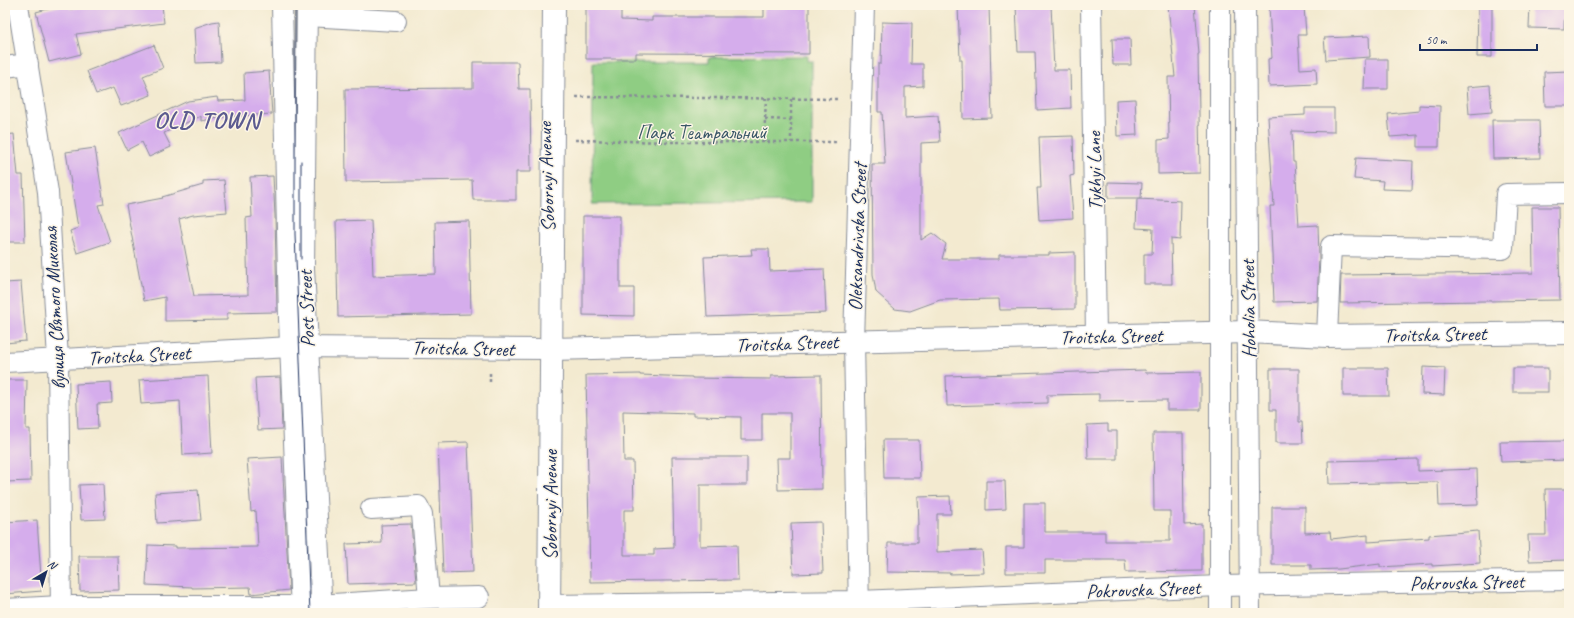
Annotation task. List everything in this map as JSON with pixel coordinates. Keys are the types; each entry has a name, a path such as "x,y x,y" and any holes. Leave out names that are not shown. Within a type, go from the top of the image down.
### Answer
{"main road":[{"name":"Sobornyi Avenue","path":"541,5 551,349"},
{"name":"Sobornyi Avenue","path":"549,609 554,5"},
{"name":"Troitska Street","path":"551,349 854,341 1221,334 1248,332 1327,336 1569,333"}],"street":[{"name":"вулиця Святого Миколая","path":"18,5 48,192 58,359 60,610"},
{"name":"Post Street","path":"282,5 299,347 322,609"},
{"name":"Oleksandrivska Street","path":"859,607 854,341 864,5"},
{"name":"Tykhyi Lane","path":"1091,5 1096,336"},
{"name":"Hoholia Street","path":"1220,5 1220,613"},
{"name":"Hoholia Street","path":"1245,5 1250,613"},
{"path":"307,10 396,21"},
{"name":"Post Street","path":"301,610 299,347 304,268 307,10"},
{"path":"5,67 28,64"},
{"path":"1327,336 1331,246 1503,249 1506,194 1569,193"},
{"name":"Troitska Street","path":"5,362 299,347 551,349"},
{"path":"371,509 418,506 422,514 429,598"},
{"name":"Pokrovska Street","path":"549,609 859,607 1220,586 1569,580"},
{"path":"5,609 301,610 429,598 479,597"}],"path":[{"path":"576,97 838,99"},
{"path":"764,142 766,98"},
{"path":"791,99 791,142"},
{"path":"765,119 791,120"},
{"path":"575,140 665,142 838,142"},
{"path":"490,372 490,382"}],"green space":[{"name":"Парк Театральний","path":"807,56 807,61 812,61 812,202 592,204 593,62 709,62 709,57"}],"building":[{"path":"63,5 69,5 70,9 100,5 162,5 164,23 76,34 81,54 49,62 36,12"},
{"path":"586,5 621,5 621,20 652,21 652,17 764,17 764,5 809,5 809,54 636,53 636,59 586,59"},
{"path":"958,5 989,5 992,118 963,119 962,60 960,60"},
{"path":"1016,5 1051,5 1054,70 1070,70 1071,108 1037,110 1035,52 1018,52"},
{"path":"1168,5 1195,5 1199,54 1200,173 1158,174 1158,140 1169,139 1168,77 1175,77"},
{"path":"1478,5 1492,6 1492,57 1477,57"},
{"path":"1530,5 1565,5 1564,29 1529,28"},
{"path":"1304,6 1306,35 1298,35 1300,69 1316,68 1317,84 1269,86 1268,59 1272,58 1269,7"},
{"path":"219,21 221,62 196,63 194,28"},
{"path":"882,22 912,23 911,64 923,64 923,86 905,87 905,118 938,116 940,142 921,143 921,240 932,233 946,244 942,259 999,259 999,255 1049,255 1049,253 1075,252 1075,309 1000,310 999,299 940,300 910,311 895,309 876,292 873,274 872,164 885,164 882,112 878,112 878,64 881,64"},
{"path":"1369,36 1370,57 1326,60 1324,38"},
{"path":"1112,39 1130,39 1131,65 1113,65"},
{"path":"154,45 163,68 143,76 151,95 121,106 113,88 96,94 87,71"},
{"path":"1365,59 1388,59 1388,89 1364,89"},
{"path":"473,62 518,62 519,89 530,89 531,172 516,172 516,200 473,200 472,180 346,182 345,89 473,88"},
{"path":"269,71 272,114 224,117 201,121 201,116 164,133 171,147 149,157 142,142 127,150 119,133 188,101 217,97 218,101 245,100 244,73"},
{"path":"1569,71 1569,106 1545,106 1544,72"},
{"path":"1490,85 1492,112 1469,114 1467,87"},
{"path":"1135,99 1137,135 1117,136 1116,100"},
{"path":"1419,105 1440,106 1439,147 1418,147 1418,135 1390,137 1388,114 1419,111"},
{"path":"1305,108 1334,108 1334,132 1292,131 1293,162 1295,162 1299,226 1318,225 1319,258 1317,301 1274,302 1270,206 1274,206 1268,117 1305,115"},
{"path":"1492,120 1539,120 1540,158 1493,159"},
{"path":"14,134 18,175 23,175 25,242 5,242 5,135"},
{"path":"1073,136 1074,175 1070,176 1073,218 1039,220 1037,188 1041,188 1039,137"},
{"path":"95,148 104,204 98,205 110,242 77,253 70,231 78,228 66,152"},
{"path":"1356,158 1413,161 1412,190 1382,189 1383,181 1354,179"},
{"path":"273,176 277,312 227,313 227,320 165,321 165,297 144,301 126,205 163,198 162,197 203,185 203,181 224,180 227,212 193,215 179,219 194,296 248,295 246,218 252,217 250,177"},
{"path":"1108,182 1142,183 1141,198 1108,198"},
{"path":"1137,199 1181,201 1180,240 1171,239 1172,284 1144,284 1144,254 1152,254 1153,229 1136,228"},
{"path":"1532,207 1558,207 1560,300 1340,303 1341,275 1533,273"},
{"path":"583,216 620,216 620,288 634,288 634,316 583,315"},
{"path":"371,220 373,276 436,274 435,222 469,221 471,314 338,317 336,221"},
{"path":"751,249 769,249 770,271 824,269 826,313 707,317 704,257 752,255"},
{"path":"21,282 26,341 5,343 5,283"},
{"path":"1423,367 1445,368 1444,395 1422,394"},
{"path":"1343,368 1388,368 1389,396 1343,396"},
{"path":"1513,368 1548,368 1548,392 1513,392"},
{"path":"1270,369 1299,369 1299,422 1302,422 1303,443 1276,443 1276,410 1270,410"},
{"path":"1145,370 1146,373 1201,372 1201,410 1167,410 1167,400 1099,401 1099,394 1047,395 1047,403 947,406 946,376"},
{"path":"640,374 692,378 771,379 771,376 821,375 822,489 778,490 777,458 790,458 790,413 762,413 762,440 741,440 741,417 693,416 693,413 623,411 624,461 633,461 634,510 624,510 624,555 654,555 654,549 674,548 672,457 747,457 747,485 700,485 700,546 737,545 738,580 590,582 586,375"},
{"path":"208,376 212,453 183,455 180,401 141,404 139,380"},
{"path":"280,377 282,429 258,430 255,378"},
{"path":"5,380 27,380 26,429 30,429 31,481 5,482"},
{"path":"111,382 112,403 97,404 98,428 78,429 76,384"},
{"path":"1108,424 1108,431 1117,431 1117,459 1088,459 1087,425"},
{"path":"1153,433 1183,433 1184,525 1202,524 1202,571 1126,572 1125,560 1045,560 1045,573 1006,573 1006,547 1024,547 1024,503 1045,503 1045,532 1105,532 1105,541 1170,541 1170,511 1154,511"},
{"path":"883,440 919,440 920,478 884,478"},
{"path":"1569,441 1569,460 1501,462 1500,442"},
{"path":"468,442 473,572 443,573 438,443"},
{"path":"282,457 289,590 251,594 250,587 192,588 146,585 148,545 176,546 176,548 258,547 256,511 251,512 247,459"},
{"path":"1418,459 1418,471 1477,469 1478,505 1439,506 1438,482 1329,484 1328,461"},
{"path":"986,481 1005,481 1006,509 986,510"},
{"path":"103,484 105,519 81,520 79,485"},
{"path":"1545,489 1569,489 1569,560 1529,561 1528,535 1546,535"},
{"path":"198,490 201,520 157,523 155,493"},
{"path":"950,496 951,514 937,514 937,552 982,550 984,573 950,574 887,572 888,543 917,543 917,526 919,526 918,497"},
{"path":"1272,507 1305,507 1305,533 1330,532 1331,539 1368,535 1368,542 1429,538 1429,535 1478,531 1480,563 1380,567 1380,564 1339,569 1311,570 1311,565 1272,565"},
{"path":"37,520 42,591 5,594 5,522"},
{"path":"821,522 823,573 793,574 791,523"},
{"path":"411,524 416,582 348,584 346,544 382,543 381,525"},
{"path":"79,556 118,556 119,590 80,591"}],"tram line":[{"path":"295,5 295,234 310,613"},
{"path":"301,161 301,259"}],"district":[{"name":"OLD TOWN","path":"207,120"}]}
